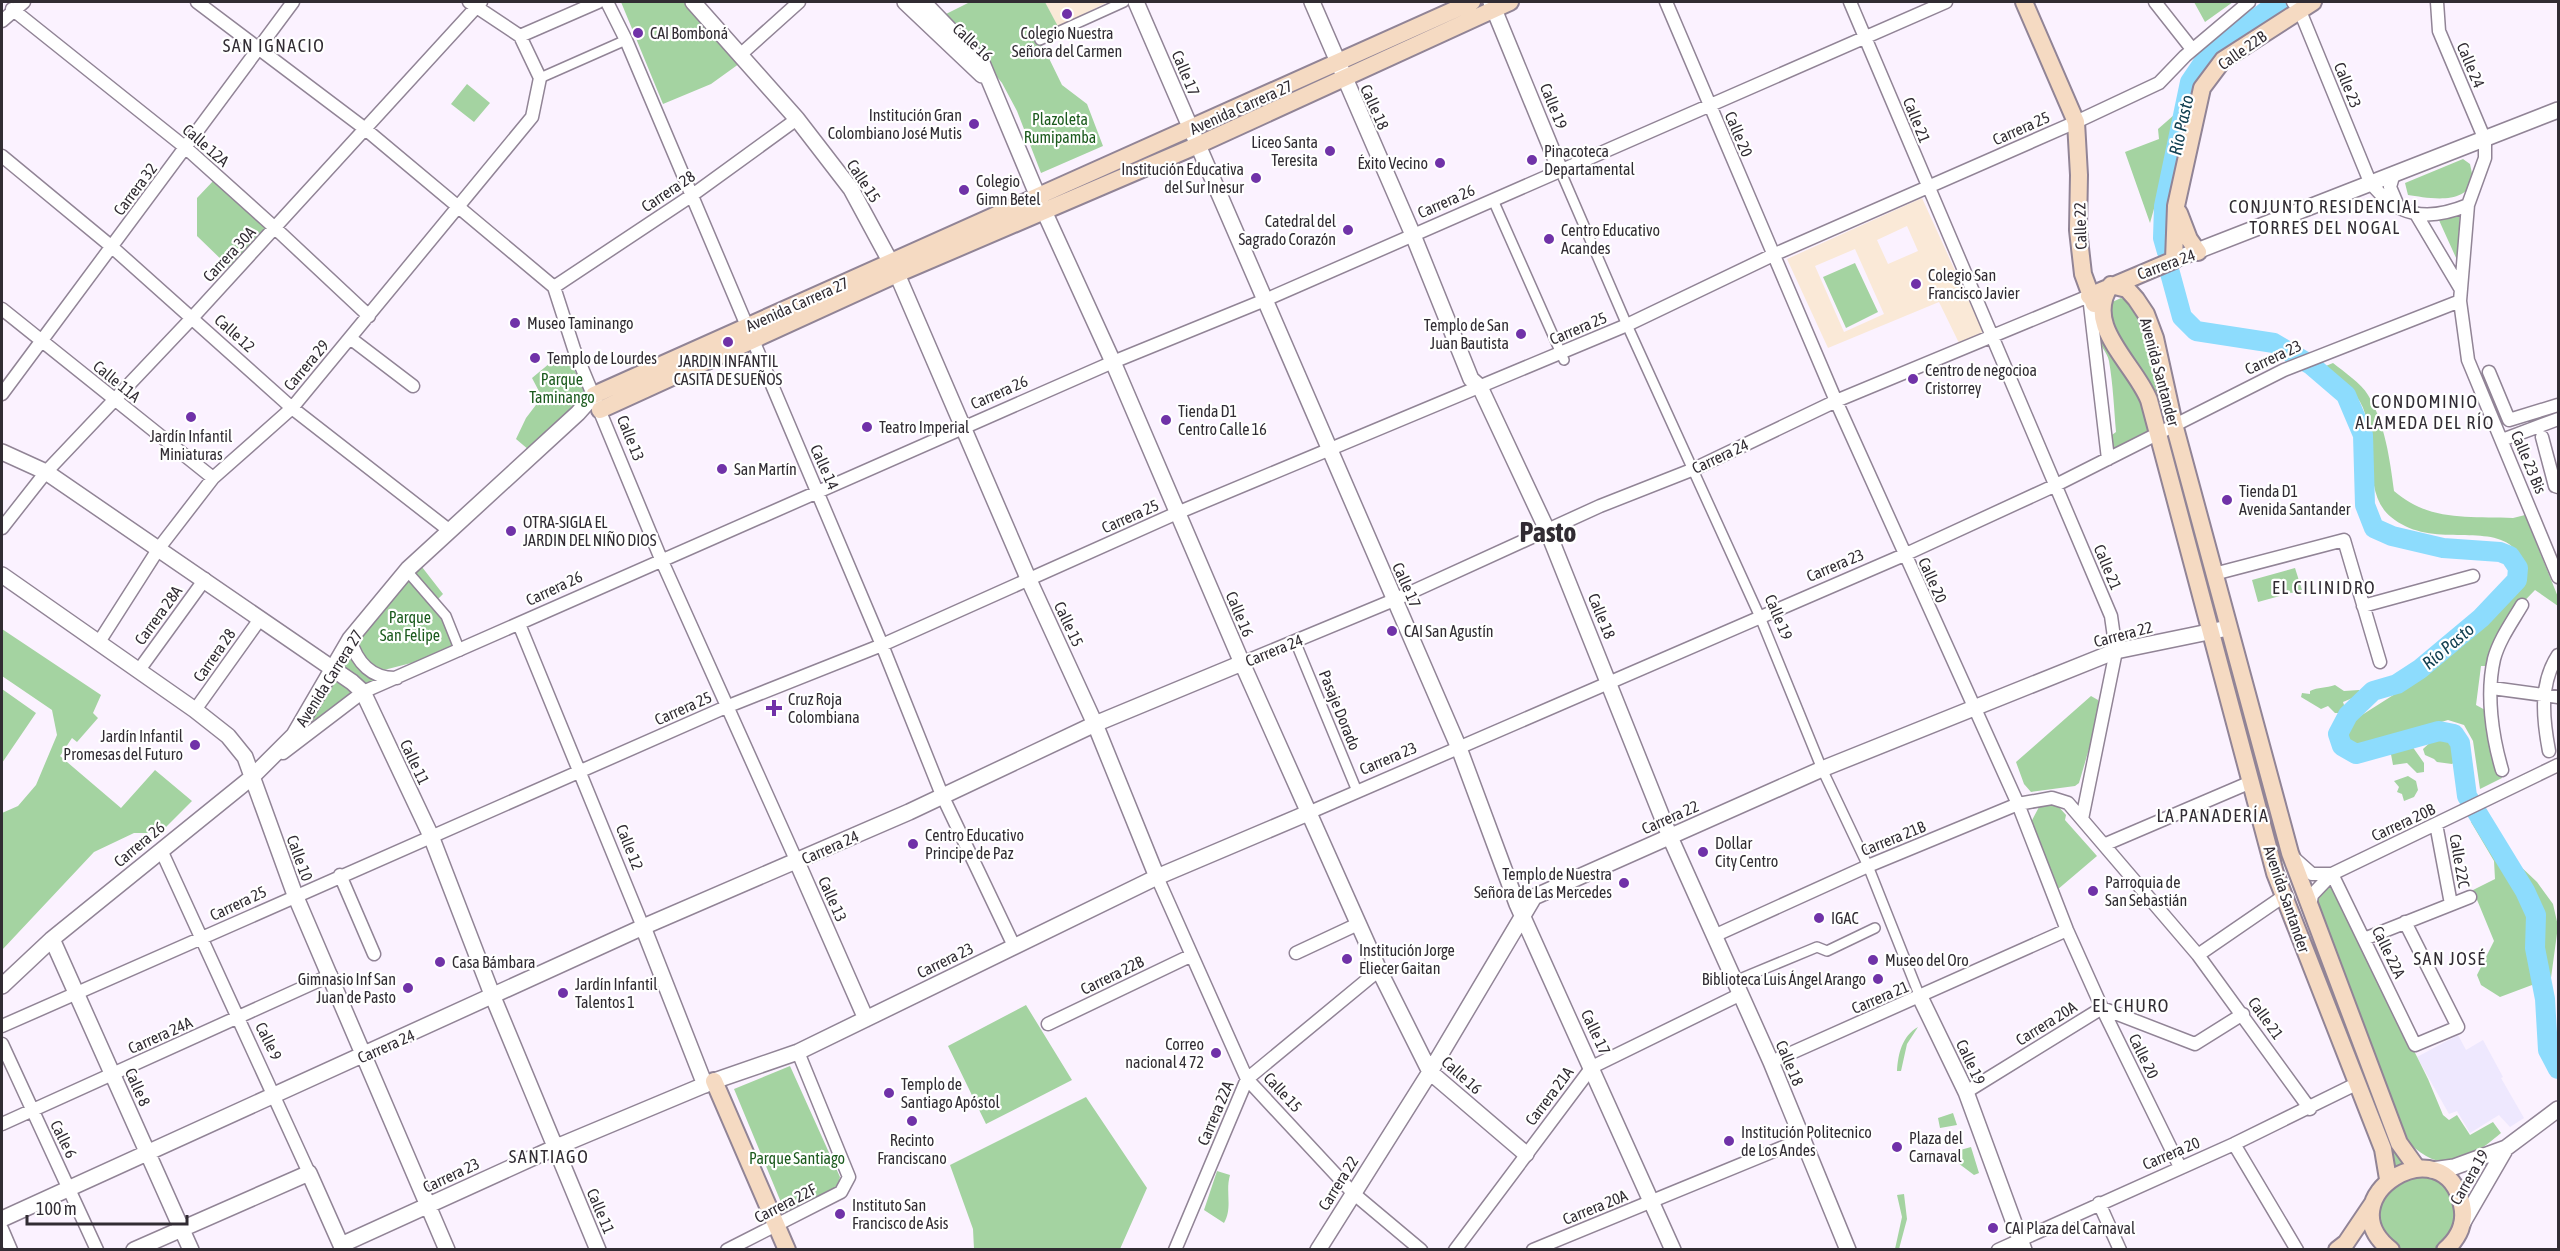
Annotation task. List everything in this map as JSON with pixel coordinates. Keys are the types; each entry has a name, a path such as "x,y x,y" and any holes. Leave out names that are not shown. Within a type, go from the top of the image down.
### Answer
{"main road":[{"name":"Avenida Carrera 27","path":"1041,203 1198,145 1472,2"},
{"name":"Avenida Carrera 27","path":"597,403 1041,203 1191,129 1340,71 1492,5 1510,2"},
{"name":"Calle 22","path":"2024,2 2076,122 2079,175 2078,230 2083,274 2089,296"},
{"name":"Calle 22B","path":"2172,260 2176,206 2199,99 2211,73 2223,60 2300,4"},
{"path":"2176,206 2189,239 2199,252"},
{"name":"Carrera 24","path":"2089,296 2172,260"},
{"path":"2146,314 2139,284 2148,270"},
{"path":"2101,315 2102,304 2111,285"},
{"name":"Avenida Santander","path":"2111,285 2127,289 2146,314 2154,338 2174,424 2228,628 2290,853 2309,909 2399,1143 2425,1169 2454,1186 2462,1204 2462,1224"},
{"name":"Avenida Santander","path":"2089,296 2101,315 2113,344 2142,382 2149,400 2156,435 2284,896 2383,1149 2388,1179"},
{"path":"710,1083 771,1228 775,1250"},
{"path":"2337,1250 2346,1243 2388,1179 2402,1171 2425,1169"},
{"path":"2374,1202 2372,1217 2376,1232 2391,1250"},
{"path":"2449,1248 2462,1224"},
{"path":"771,1228 787,1250"}],"street":[{"path":"2,21 12,9 24,2"},
{"path":"197,2 364,128 460,205 554,287"},
{"name":"Carrera 32","path":"2,394 292,2"},
{"path":"520,36 598,2"},
{"name":"Calle 14","path":"607,2 626,40 818,493 942,795 1014,946"},
{"name":"Calle 15","path":"693,2 797,119 851,189 894,268 1028,579 1095,724 1190,956 1247,1079 1353,1193 1421,1250"},
{"path":"740,55 799,2"},
{"name":"Calle 16","path":"905,2 990,83"},
{"name":"Calle 16","path":"923,2 982,63 1308,813 1378,970 1430,1072 1526,1154"},
{"path":"1040,40 1124,2"},
{"name":"Calle 17","path":"1136,2 1245,248 1328,448 1459,747 1524,918 1673,1250"},
{"name":"Calle 18","path":"1312,2 1413,235 1471,379 1480,387 1548,532 1670,837 1716,935 1771,1062 1848,1250"},
{"name":"Calle 20","path":"1666,2 1836,401 2018,804 2067,930 2102,1008 2180,1167"},
{"name":"Calle 21","path":"1850,2 2110,616 2116,651 2082,819 2106,844 2198,955 2310,1109"},
{"name":"Carrera 26","path":"2,986 52,939 161,850 363,692 401,678 661,559 818,493 1113,362 1265,300 1946,2"},
{"path":"2155,2 2192,49"},
{"name":"Carrera 25","path":"2,1026 76,995 340,875 726,707 882,645 1328,448 1562,356 1773,255 2076,122 2159,83 2192,49 2249,2"},
{"name":"Calle 24","path":"2437,2 2439,31 2485,140"},
{"path":"476,3 520,36 540,78 626,40"},
{"name":"Carrera 30A","path":"2,528 46,472 276,228 476,3"},
{"name":"Calle 23","path":"2300,4 2370,182"},
{"name":"Calle 19","path":"1492,5 1627,325 1760,617 1822,769 1868,866 1920,998 1966,1092 2022,1245"},
{"name":"Calle 12A","path":"12,9 186,148 276,228 369,316"},
{"name":"Carrera 29","path":"99,642 159,548 213,478 292,408 532,117 540,78"},
{"name":"Carrera 24","path":"2172,260 2199,252 2370,182 2559,110"},
{"name":"Carrera 28","path":"554,287 691,196 797,119"},
{"name":"Calle 23 Bis","path":"2485,140 2485,158 2468,205 2460,295 2468,360 2502,440 2553,546 2559,577"},
{"name":"Calle 12","path":"2,156 112,247 292,408 450,531"},
{"path":"2394,173 2390,187 2398,206"},
{"path":"2370,182 2384,200 2416,214 2446,214 2468,205"},
{"path":"1493,200 1562,356"},
{"name":"Calle 23 Bis","path":"2416,214 2460,295"},
{"name":"Calle 13","path":"554,287 574,349 661,559 866,1019"},
{"name":"Carrera 23","path":"339,1248 554,1148 710,1083 798,1052 1157,877 1904,555 2056,485 2284,370 2460,295"},
{"name":"Carrera 24","path":"2,1219 274,1093 493,998 643,927 796,862 1095,724 1394,600 1548,532 1600,506 1694,469 1836,401 2089,296"},
{"name":"Calle 22","path":"2089,296 2108,459"},
{"name":"Calle 11A","path":"2,309 213,478"},
{"path":"350,338 413,386"},
{"path":"2489,372 2509,420 2559,405"},
{"name":"Avenida Carrera 27","path":"251,778 294,735 350,639 407,571 578,413 597,403"},
{"path":"2502,440 2559,419"},
{"path":"2542,437 2556,486 2559,487"},
{"name":"Calle 11","path":"2,452 46,472 205,579 363,692 431,836 493,998 598,1250"},
{"path":"2214,574 2344,540 2380,662"},
{"path":"407,571 446,616 460,651"},
{"name":"Calle 10","path":"2,575 195,710 228,736 245,757 295,895 426,1206 447,1250"},
{"path":"2363,606 2473,576"},
{"name":"Carrera 28A","path":"139,670 205,579"},
{"path":"2502,770 2493,728 2494,659 2503,637 2522,606"},
{"name":"Carrera 28","path":"195,710 260,619"},
{"name":"Calle 12","path":"519,624 643,927 710,1083"},
{"name":"Carrera 22","path":"1318,1250 1430,1072 1524,918 1534,897 1822,769 2116,651 2228,628"},
{"path":"350,639 359,661 371,672 385,678 401,678"},
{"name":"Pasaje Dorado","path":"1295,641 1357,791"},
{"path":"2549,751 2544,725 2544,694 2552,665 2559,655"},
{"path":"2492,688 2559,697"},
{"name":"Carrera 20B","path":"2309,909 2312,895 2332,874 2559,765"},
{"path":"2106,844 2251,782"},
{"name":"Carrera 21B","path":"1716,935 1868,866 2018,804 2052,798 2068,803 2082,819"},
{"name":"Calle 22C","path":"2436,824 2451,904"},
{"name":"Calle 9","path":"161,850 274,1093 339,1248"},
{"path":"2290,853 2312,874 2332,874"},
{"name":"Calle 22A","path":"2332,874 2415,1045 2458,1027 2405,922"},
{"path":"340,875 374,954"},
{"path":"2198,955 2284,896"},
{"path":"2364,939 2470,897"},
{"path":"1296,953 1358,924"},
{"path":"1738,988 1817,947 1827,951 1875,928"},
{"name":"Carrera 21","path":"1771,1062 1920,998 2067,930"},
{"name":"Calle 8","path":"52,939 191,1250"},
{"name":"Carrera 22B","path":"1048,1024 1190,956"},
{"name":"Carrera 22A","path":"1175,1250 1247,1079 1378,970"},
{"name":"Carrera 24A","path":"2,1124 330,975"},
{"name":"Carrera 21A","path":"1455,1250 1592,1066 1738,988"},
{"name":"Carrera 20A","path":"1966,1092 2102,1008 2195,1044 2243,1014"},
{"name":"Calle 6","path":"2,1044 97,1250"},
{"name":"Carrera 22F","path":"727,1250 841,1192 849,1177 798,1052"},
{"name":"Carrera 20","path":"1998,1250 2022,1245 2099,1203 2310,1109 2356,1084"},
{"name":"Carrera 19","path":"2425,1169 2454,1167 2506,1148 2558,1109"},
{"name":"Carrera 20A","path":"1533,1250 1803,1139"},
{"path":"2234,1144 2296,1250"},
{"name":"Carrera 19","path":"2462,1224 2506,1148"},
{"path":"134,1250 309,1173"},
{"path":"2099,1203 2120,1250"},
{"path":"2,1229 11,1250"}],"shaded area":[{"name":"Colegio Nuestra Señora del Carmen","path":"1045,2 1108,2 1058,27"},
{"name":"Colegio San Francisco Javier","path":"1922,198 1983,332 1959,343 1939,302 1828,348 1787,259","holes":["1907,226 1918,251 1888,264 1877,240","1855,249 1884,314 1844,332 1815,266"]},
{"path":"2458,1035 2466,1050 2483,1040 2524,1118 2510,1127 2499,1115 2470,1133 2457,1111 2449,1114 2417,1057"}],"green space":[{"path":"621,2 688,2 743,61 711,84 663,104"},
{"name":"Plazoleta Rumipamba","path":"970,2 1045,2 1062,34 1042,44 1062,85 1087,104 1103,146 1041,173 1017,111 1002,83 946,14"},
{"path":"2194,2 2233,2 2205,22"},
{"path":"467,84 490,103 474,122 451,104"},
{"path":"2174,115 2162,180 2150,223 2125,152 2159,139 2158,129"},
{"path":"2463,159 2470,164 2473,178 2470,187 2464,193 2446,198 2408,195 2405,183"},
{"path":"215,179 267,227 229,267 197,236 197,198"},
{"path":"2460,214 2457,260 2438,218"},
{"path":"1855,263 1878,312 1846,328 1823,277"},
{"path":"2121,298 2130,301 2143,324 2170,422 2161,429 2108,324 2108,304"},
{"path":"2098,335 2138,385 2152,434 2112,455 2109,437 2116,432 2112,378 2108,357 2099,342"},
{"name":"Parque Taminango","path":"556,358 569,361 587,392 570,416 529,450 516,439 526,418 542,397 532,378"},
{"path":"2333,363 2361,386 2374,406 2386,442 2394,491 2421,508 2436,513 2465,517 2513,518 2525,515 2558,597 2558,606 2535,590 2505,621 2490,666 2481,666 2476,705 2487,711 2491,746 2502,778 2480,789 2473,741 2464,725 2448,720 2356,747 2348,744 2347,731 2354,720 2406,687 2482,621 2514,589 2526,566 2512,546 2497,539 2421,532 2391,517 2381,506 2376,492 2372,476 2368,424 2363,409 2352,392 2321,368"},
{"path":"2169,441 2220,620 2217,624 2167,442"},
{"name":"Parque San Felipe","path":"422,567 443,594 436,601 455,646 419,661 380,671 361,656 356,638 402,583"},
{"path":"2295,568 2302,590 2258,602 2252,580"},
{"path":"2,629 101,695 93,713 98,718 77,742 72,738 60,756 121,808 155,770 192,801 160,833 134,833 94,852 2,950 2,813 18,806 36,785 57,735 52,710 2,676"},
{"path":"351,652 381,680 363,689 340,670"},
{"path":"2225,653 2282,851 2410,1161 2390,1169 2393,1157 2392,1146 2279,852"},
{"path":"336,678 357,692 302,733 333,682"},
{"path":"2335,685 2344,691 2359,690 2362,694 2343,702 2345,708 2342,713 2335,713 2328,706 2321,709 2301,697 2302,693 2310,694 2310,691"},
{"path":"2,689 36,713 2,763"},
{"path":"2091,696 2098,700 2100,711 2079,783 2075,786 2031,792 2024,784 2016,762"},
{"path":"2435,738 2447,739 2458,759 2452,764 2437,762 2425,755 2423,749"},
{"path":"2412,746 2424,763 2424,772 2417,773 2407,763 2393,765 2390,749"},
{"path":"2408,776 2416,781 2418,790 2414,797 2404,801 2402,794 2397,792 2399,787 2394,781"},
{"path":"2050,804 2058,806 2066,815 2065,820 2097,856 2057,890 2031,822 2039,807"},
{"path":"2486,813 2518,864 2537,882 2553,904 2558,926 2551,978 2500,997 2481,985 2477,975 2494,941 2473,890 2495,879 2494,861 2471,822"},
{"path":"2330,881 2428,1079 2443,1115 2449,1120 2457,1115 2470,1135 2493,1122 2501,1133 2475,1153 2452,1162 2440,1161 2416,1149 2403,1137 2314,896"},
{"path":"1026,1005 1072,1080 986,1124 948,1046"},
{"path":"1918,1027 1907,1044 1901,1071 1897,1071 1902,1046 1908,1035"},
{"name":"Parque Santiago","path":"790,1066 840,1177 837,1188 785,1212 734,1089"},
{"path":"1086,1097 1147,1188 1120,1249 974,1249 973,1229 950,1165"},
{"path":"1953,1113 1957,1125 1940,1128 1938,1118"},
{"path":"1971,1147 1979,1173 1974,1175 1946,1154"},
{"path":"1217,1171 1230,1175 1229,1205 1224,1223 1204,1210"},
{"path":"2403,1172 2446,1178 2463,1213 2443,1250 2394,1249 2380,1236 2379,1192"},
{"path":"1904,1194 1907,1219 1899,1249 1895,1249 1902,1217 1897,1195"}],"waterway":[{"name":"Río Pasto","path":"2167,252 2163,238 2164,206 2190,82 2211,51 2279,2"},
{"name":"Río Pasto","path":"2170,273 2182,317 2196,331 2274,343 2311,365 2346,395 2363,435 2365,505 2374,528 2392,536 2443,548 2500,552 2510,556 2518,568 2517,580 2481,618 2420,669 2397,684 2373,691 2348,715 2338,734 2342,746 2356,754 2439,731 2454,734 2460,743 2467,796 2525,891 2536,915 2535,948 2545,999 2548,1050 2558,1069"}],"place":[{"name":"Colegio Nuestra Señora del Carmen","path":"1067,14"},
{"name":"CAI Bomboná","path":"638,33"},
{"name":"Institución Gran Colombiano José Mutis","path":"974,124"},
{"name":"Liceo Santa Teresita","path":"1330,151"},
{"name":"Pinacoteca Departamental","path":"1532,160"},
{"name":"Éxito Vecino","path":"1440,163"},
{"name":"Institución Educativa del Sur Inesur","path":"1256,178"},
{"name":"Colegio Gimn Betel","path":"964,190"},
{"name":"Catedral del Sagrado Corazón","path":"1348,230"},
{"name":"Centro Educativo Acandes","path":"1549,239"},
{"name":"Colegio San Francisco Javier","path":"1916,284"},
{"name":"Museo Taminango","path":"515,323"},
{"name":"Templo de San Juan Bautista","path":"1521,334"},
{"name":"JARDIN INFANTIL CASITA DE SUEÑOS","path":"728,342"},
{"name":"Templo de Lourdes","path":"535,358"},
{"name":"Centro de negocioa Cristorrey","path":"1913,379"},
{"name":"Jardín Infantil Miniaturas","path":"191,417"},
{"name":"Tienda D1 Centro Calle 16","path":"1166,420"},
{"name":"Teatro Imperial","path":"867,427"},
{"name":"San Martín","path":"722,469"},
{"name":"Tienda D1 Avenida Santander","path":"2227,500"},
{"name":"OTRA-SIGLA EL JARDIN DEL NIÑO DIOS","path":"511,531"},
{"name":"CAI San Agustín","path":"1392,631"},
{"name":"Cruz Roja Colombiana","path":"774,708"},
{"name":"Jardín Infantil Promesas del Futuro","path":"195,745"},
{"name":"Centro Educativo Principe de Paz","path":"913,844"},
{"name":"Dollar City Centro","path":"1703,852"},
{"name":"Templo de Nuestra Señora de Las Mercedes","path":"1624,883"},
{"name":"Parroquia de San Sebastián","path":"2093,891"},
{"name":"IGAC","path":"1819,918"},
{"name":"Institución Jorge Eliecer Gaitan","path":"1347,959"},
{"name":"Museo del Oro","path":"1873,960"},
{"name":"Casa Bámbara","path":"440,962"},
{"name":"Biblioteca Luis Ángel Arango","path":"1878,979"},
{"name":"Gimnasio Inf San Juan de Pasto","path":"408,988"},
{"name":"Jardín Infantil Talentos 1","path":"563,993"},
{"name":"Correo nacional 4 72","path":"1216,1053"},
{"name":"Templo de Santiago Apóstol","path":"889,1093"},
{"name":"Recinto Franciscano","path":"912,1121"},
{"name":"Institución Politecnico de Los Andes","path":"1729,1141"},
{"name":"Plaza del Carnaval","path":"1897,1147"},
{"name":"Instituto San Francisco de Asis","path":"840,1214"},
{"name":"CAI Plaza del Carnaval","path":"1993,1228"}],"district":[{"name":"SAN IGNACIO","path":"274,45"},
{"name":"CONJUNTO RESIDENCIAL TORRES DEL NOGAL","path":"2325,216"},
{"name":"CONDOMINIO ALAMEDA DEL RÍO","path":"2425,411"},
{"name":"Pasto","path":"1548,532"},
{"name":"EL CILINIDRO","path":"2324,587"},
{"name":"LA PANADERÍA","path":"2213,815"},
{"name":"SAN JOSÉ","path":"2450,958"},
{"name":"EL CHURO","path":"2131,1005"},
{"name":"SANTIAGO","path":"549,1156"}]}
